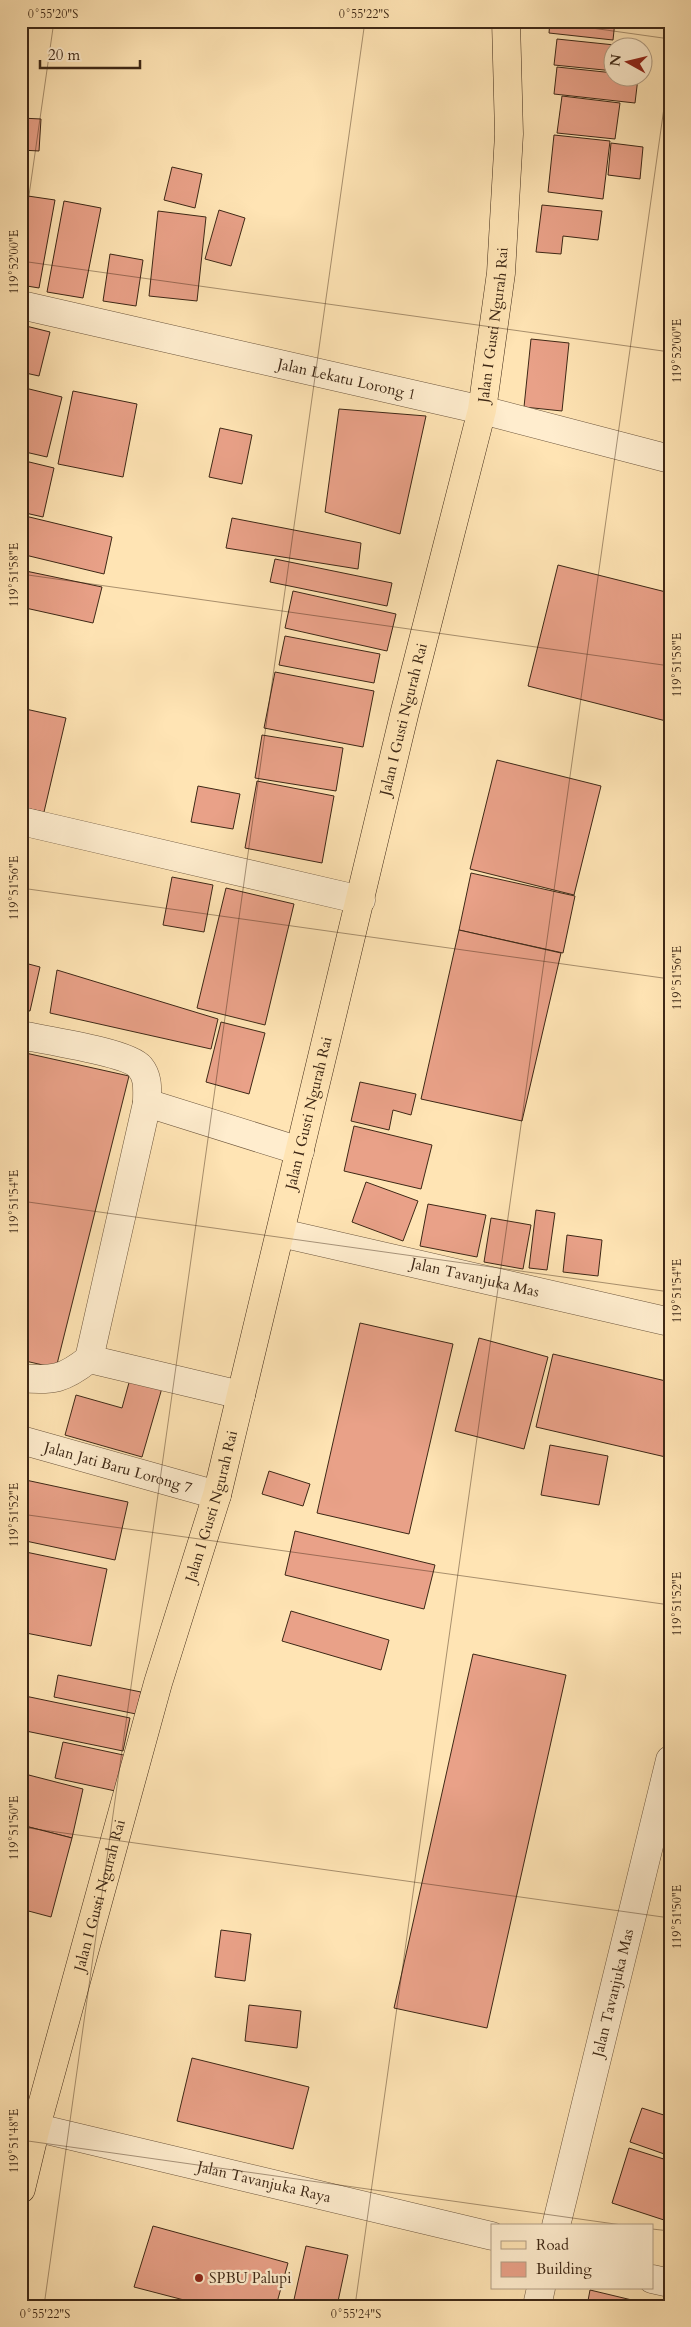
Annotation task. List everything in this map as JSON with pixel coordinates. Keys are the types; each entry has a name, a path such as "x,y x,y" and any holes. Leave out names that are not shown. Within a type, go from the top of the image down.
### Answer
{"main road":[{"name":"Jalan I Gusti Ngurah Rai","path":"21,2189 28,2126 158,1683 216,1495 281,1233 405,711 482,410 502,263 509,134 506,21"}],"street":[{"name":"Jalan Lekatu Lorong 1","path":"21,305 482,410 670,459"},
{"path":"21,822 361,900"},
{"path":"21,1035 118,1055 139,1065 147,1079 147,1103 89,1359 62,1377 45,1380 21,1378"},
{"path":"147,1103 300,1151"},
{"name":"Jalan Tavanjuka Mas","path":"281,1233 670,1322"},
{"path":"89,1359 241,1395"},
{"name":"Jalan Jati Baru Lorong 7","path":"21,1440 216,1495"},
{"name":"Jalan Tavanjuka Mas","path":"556,2224 670,1760"},
{"name":"Jalan Tavanjuka Raya","path":"28,2126 491,2236"},
{"path":"654,2279 670,2283"},
{"path":"536,2306 540,2290"}],"building":[{"path":"550,21 615,21 613,38 604,39 549,33"},
{"path":"557,39 604,44 604,70 554,65"},
{"path":"557,67 604,72 604,88 637,88 635,103 554,94"},
{"path":"562,96 620,103 615,139 557,133"},
{"path":"21,118 41,119 39,151 21,150"},
{"path":"554,135 610,141 603,199 548,192"},
{"path":"611,143 643,147 640,179 608,175"},
{"path":"172,167 202,174 195,208 164,200"},
{"path":"21,195 55,200 39,288 21,285"},
{"path":"64,201 101,208 83,298 47,292"},
{"path":"542,205 602,211 598,240 563,236 561,254 536,252"},
{"path":"219,210 245,218 231,266 205,259"},
{"path":"158,211 206,217 197,301 149,296"},
{"path":"110,254 143,260 136,306 103,301"},
{"path":"22,325 50,332 39,376 21,372"},
{"path":"531,339 569,343 562,411 524,407"},
{"path":"21,387 62,397 47,457 21,451"},
{"path":"73,391 137,404 123,477 58,464"},
{"path":"339,409 426,416 400,534 325,512"},
{"path":"220,428 252,435 242,484 209,477"},
{"path":"21,460 54,468 43,517 21,512"},
{"path":"21,515 112,537 104,574 21,554"},
{"path":"232,518 361,543 358,569 226,548"},
{"path":"275,559 392,583 387,606 270,582"},
{"path":"558,565 670,593 670,722 528,686"},
{"path":"21,570 102,587 93,623 21,607"},
{"path":"293,591 396,614 387,651 285,628"},
{"path":"285,636 380,654 374,683 279,665"},
{"path":"275,672 374,691 363,747 264,728"},
{"path":"21,708 66,718 44,812 21,807"},
{"path":"262,735 343,748 336,791 255,778"},
{"path":"497,760 601,786 574,895 470,869"},
{"path":"257,781 334,796 322,863 245,848"},
{"path":"198,786 240,794 233,829 191,822"},
{"path":"471,873 575,896 563,953 459,930"},
{"path":"172,877 213,885 204,932 163,925"},
{"path":"226,888 294,904 265,1025 197,1008"},
{"path":"459,930 561,953 522,1121 421,1099"},
{"path":"21,962 40,967 30,1011 21,1010"},
{"path":"57,970 218,1019 211,1049 50,1013"},
{"path":"221,1022 265,1033 249,1094 206,1082"},
{"path":"21,1052 129,1076 56,1368 21,1360"},
{"path":"360,1082 416,1094 411,1115 393,1110 389,1130 351,1121"},
{"path":"354,1126 432,1145 421,1189 344,1171"},
{"path":"366,1182 418,1201 403,1241 352,1222"},
{"path":"428,1204 486,1215 477,1257 420,1246"},
{"path":"536,1210 555,1213 547,1270 529,1268"},
{"path":"491,1218 531,1225 523,1269 484,1262"},
{"path":"567,1235 602,1240 598,1276 563,1272"},
{"path":"360,1323 453,1344 409,1534 317,1513"},
{"path":"479,1338 548,1357 524,1449 455,1431"},
{"path":"553,1354 670,1382 670,1458 536,1427"},
{"path":"130,1379 162,1388 142,1457 65,1435 76,1395 122,1408"},
{"path":"550,1445 608,1456 599,1505 541,1495"},
{"path":"269,1471 310,1484 303,1506 262,1494"},
{"path":"21,1479 128,1502 115,1560 21,1540"},
{"path":"295,1531 435,1565 424,1609 285,1575"},
{"path":"21,1551 107,1569 91,1646 21,1632"},
{"path":"291,1611 389,1640 381,1670 282,1641"},
{"path":"473,1654 566,1675 487,2028 394,2008"},
{"path":"58,1675 141,1692 136,1714 54,1697"},
{"path":"25,1696 130,1718 123,1751 21,1730 21,1711"},
{"path":"63,1742 128,1756 120,1792 55,1778"},
{"path":"21,1773 83,1789 72,1838 21,1825"},
{"path":"21,1825 72,1838 51,1917 21,1909"},
{"path":"221,1930 251,1934 245,1981 215,1977"},
{"path":"249,2005 301,2011 297,2048 245,2041"},
{"path":"192,2058 309,2087 293,2149 177,2121"},
{"path":"642,2108 670,2117 670,2156 630,2142"},
{"path":"629,2148 670,2161 670,2213 667,2221 612,2203"},
{"path":"153,2226 288,2263 276,2306 207,2306 134,2287"},
{"path":"306,2246 348,2255 337,2306 293,2304"},
{"path":"590,2290 657,2306 587,2306"}],"place":[{"name":"SPBU Palupi","path":"199,2278"}]}
